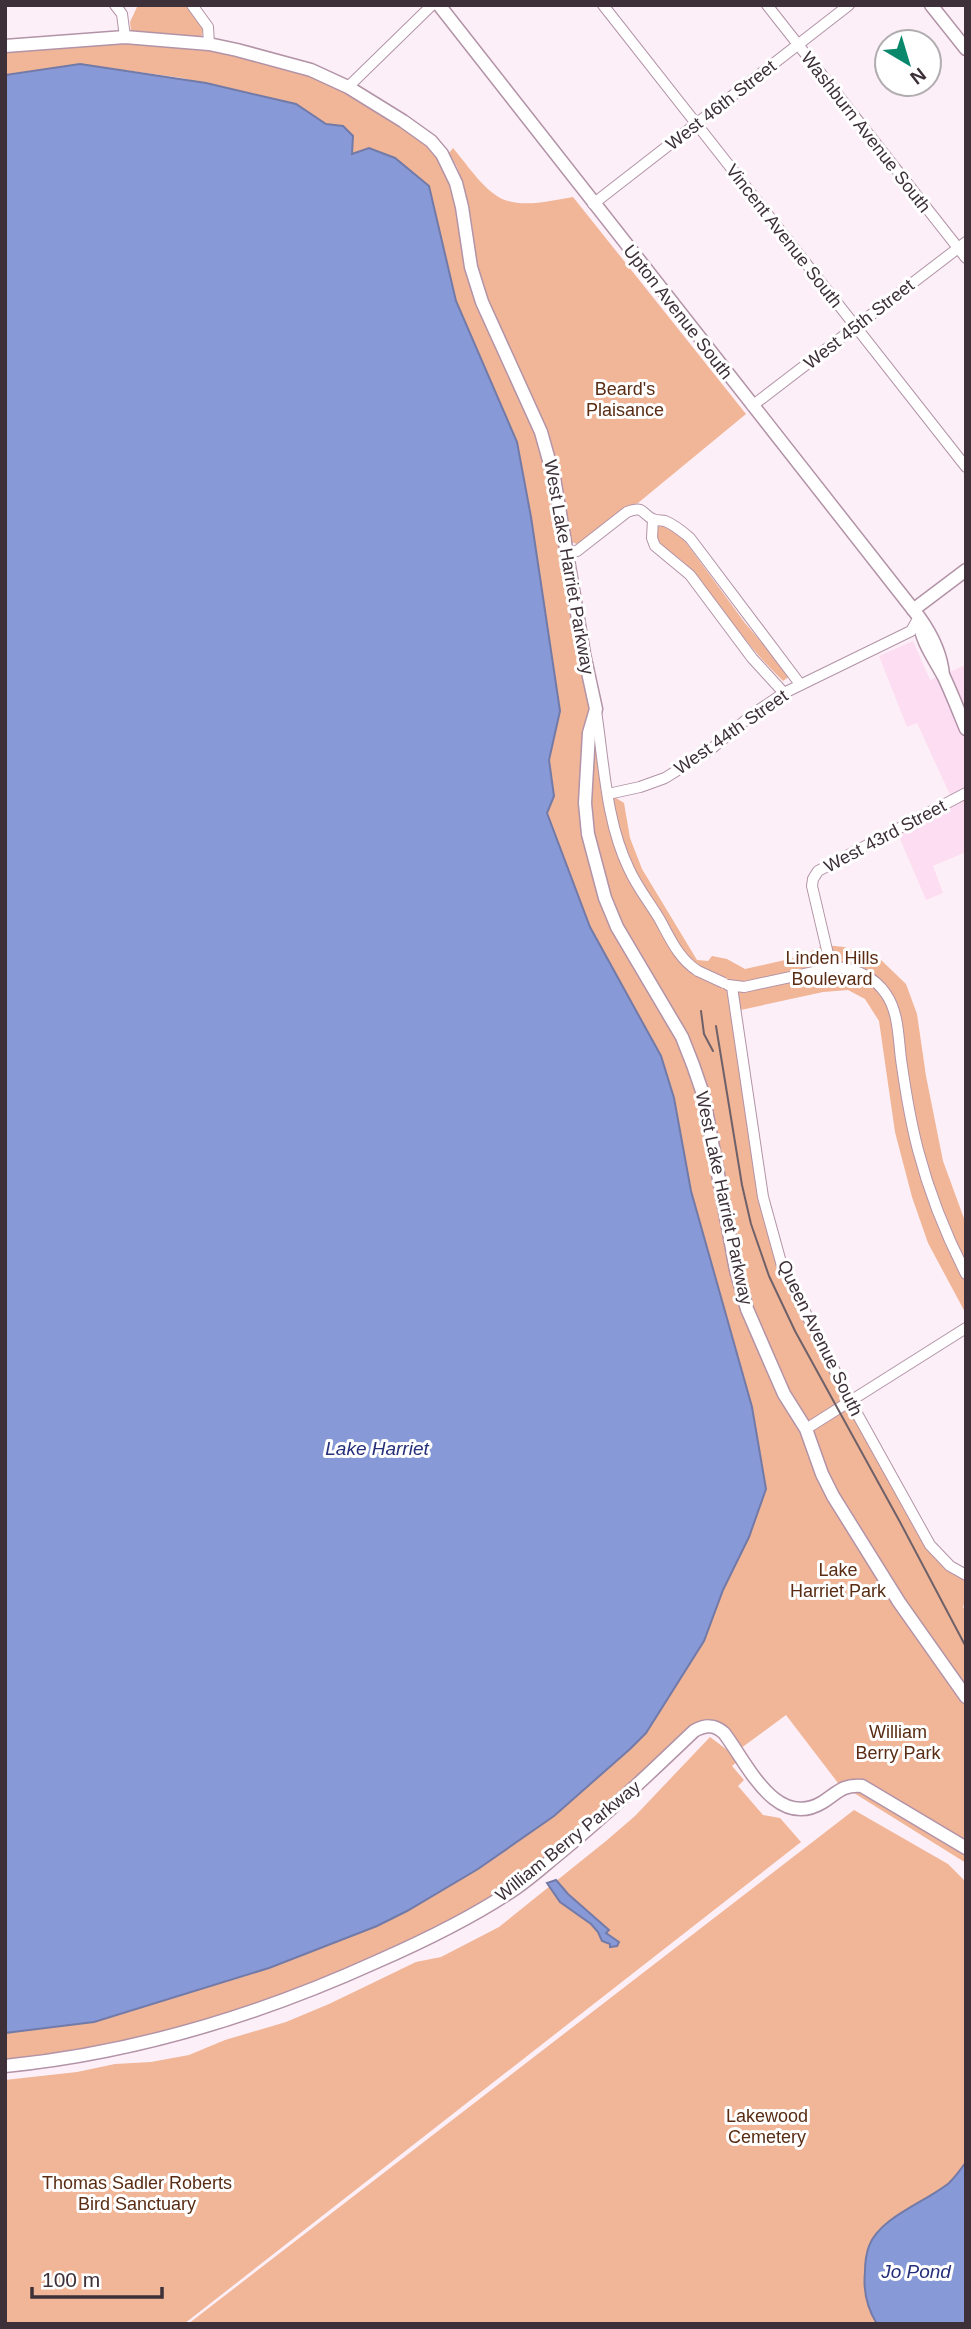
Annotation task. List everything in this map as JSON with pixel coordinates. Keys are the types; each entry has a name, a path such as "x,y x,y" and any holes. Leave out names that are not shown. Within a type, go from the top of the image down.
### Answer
{"street":[{"path":"192,5 208,27 209,44"},
{"path":"348,88 432,5"},
{"name":"Upton Avenue South","path":"439,5 916,614 921,636 943,675 966,729"},
{"name":"Vincent Avenue South","path":"603,5 966,467"},
{"name":"Washburn Avenue South","path":"767,5 962,245 966,258"},
{"name":"West 46th Street","path":"593,204 849,5"},
{"path":"931,5 966,49"},
{"path":"122,8 125,37"},
{"name":"West Lake Harriet Parkway","path":"5,46 125,37 209,44 311,70 348,88 431,141 442,154 451,168 462,207 471,267 482,302 548,452 596,709 613,823 629,871 685,963 728,985"},
{"name":"West 45th Street","path":"752,406 962,245"},
{"path":"566,552 578,551 627,512 636,508 653,519 664,520 676,526 691,538 800,684"},
{"path":"653,519 652,538 655,547 690,575 752,657 784,693"},
{"name":"West 44th Street","path":"608,794 665,778 691,764 784,693 911,631 916,614 966,570"},
{"name":"West Lake Harriet Parkway","path":"596,709 589,733 585,783 588,834 595,865 617,927 670,1015 703,1094 736,1270 747,1309 784,1394 806,1429 833,1496 899,1602 966,1697"},
{"name":"West 43rd Street","path":"831,967 812,886 818,871 966,793"},
{"path":"728,985 744,986 831,967 852,969 866,975 888,996 895,1017 918,1149 930,1188 966,1274"},
{"name":"Queen Avenue South","path":"728,985 771,1232 797,1298 850,1401 930,1545 944,1561 966,1575"},
{"path":"806,1429 966,1328"},
{"name":"William Berry Parkway","path":"5,2066 120,2049 239,2018 334,1981 418,1943 518,1887 603,1817 694,1731 702,1727 715,1727 723,1733 771,1798 779,1804 787,1807 809,1807 821,1803 840,1788 855,1785 868,1788 962,1848"}],"shaded area":[{"path":"913,641 930,680 966,665 966,852 933,866 943,893 926,900 895,827 951,797 917,723 907,727 879,656"}],"green space":[{"name":"Lake Harriet Park","path":"138,5 185,5 203,29 200,48 279,66 345,89 442,154 469,257 541,432 608,793 624,803 630,838 642,869 697,960 708,961 712,956 727,959 745,969 798,957 825,945 844,947 881,960 906,984 917,1014 943,1161 966,1224 966,1314 928,1243 912,1197 895,1132 879,1021 865,999 848,990 823,992 736,1011 763,1197 782,1266 930,1545 966,1575 966,1601 963,1607 966,1611 966,1863 838,1783 786,1715 737,1751 707,1726 644,1780 477,1912 239,2018 5,2066 5,2033 94,2022 268,1968 378,1926 478,1869 554,1816 646,1733 704,1641 723,1590 749,1537 766,1489 752,1407 691,1191 674,1098 661,1056 590,927 547,813 554,796 549,760 560,710 517,442 456,301 429,186 395,158 369,148 352,154 343,126 326,124 296,104 182,78 80,64 5,75 5,49 132,41 130,22"},
{"name":"Beard's Plaisance","path":"453,148 485,186 500,198 524,203 573,197 746,414 638,503 626,507 577,544 569,541 557,477 485,300 462,181 449,153"},
{"path":"662,526 682,537 745,623 790,676 783,681 774,672 691,569 663,547 657,533 658,527"},
{"name":"Thomas Sadler Roberts Bird Sanctuary","path":"710,1737 737,1762 732,1766 744,1780 738,1786 763,1815 780,1818 801,1842 184,2324 5,2324 5,2080 189,2055 225,2040 286,2022 416,1962 441,1957 499,1927 606,1841 635,1816"},
{"name":"Lakewood Cemetery","path":"854,1810 948,1864 966,1882 966,2324 188,2324"}],"water":[{"name":"Lake Harriet","path":"80,64 206,83 296,104 326,124 343,126 353,136 352,154 369,148 395,158 429,186 456,301 517,442 560,711 549,760 554,796 547,813 590,927 661,1056 674,1098 691,1191 752,1407 766,1489 749,1537 723,1590 704,1641 646,1733 554,1816 478,1869 377,1926 269,1968 94,2022 5,2033 5,75"},
{"path":"556,1880 609,1930 606,1933 619,1942 617,1946 610,1947 610,1944 602,1941 591,1924 560,1902 547,1883"},
{"name":"Jo Pond","path":"966,2162 966,2324 877,2324 865,2293 865,2266 869,2246 893,2218 949,2183"}],"tram line":[{"path":"701,1011 704,1034 713,1051"},
{"path":"716,1026 742,1185 751,1224 769,1276 795,1331 966,1647"}],"park label":[{"name":"Linden Hills Boulevard","path":"832,968"},
{"name":"William Berry Park","path":"898,1742"}]}
